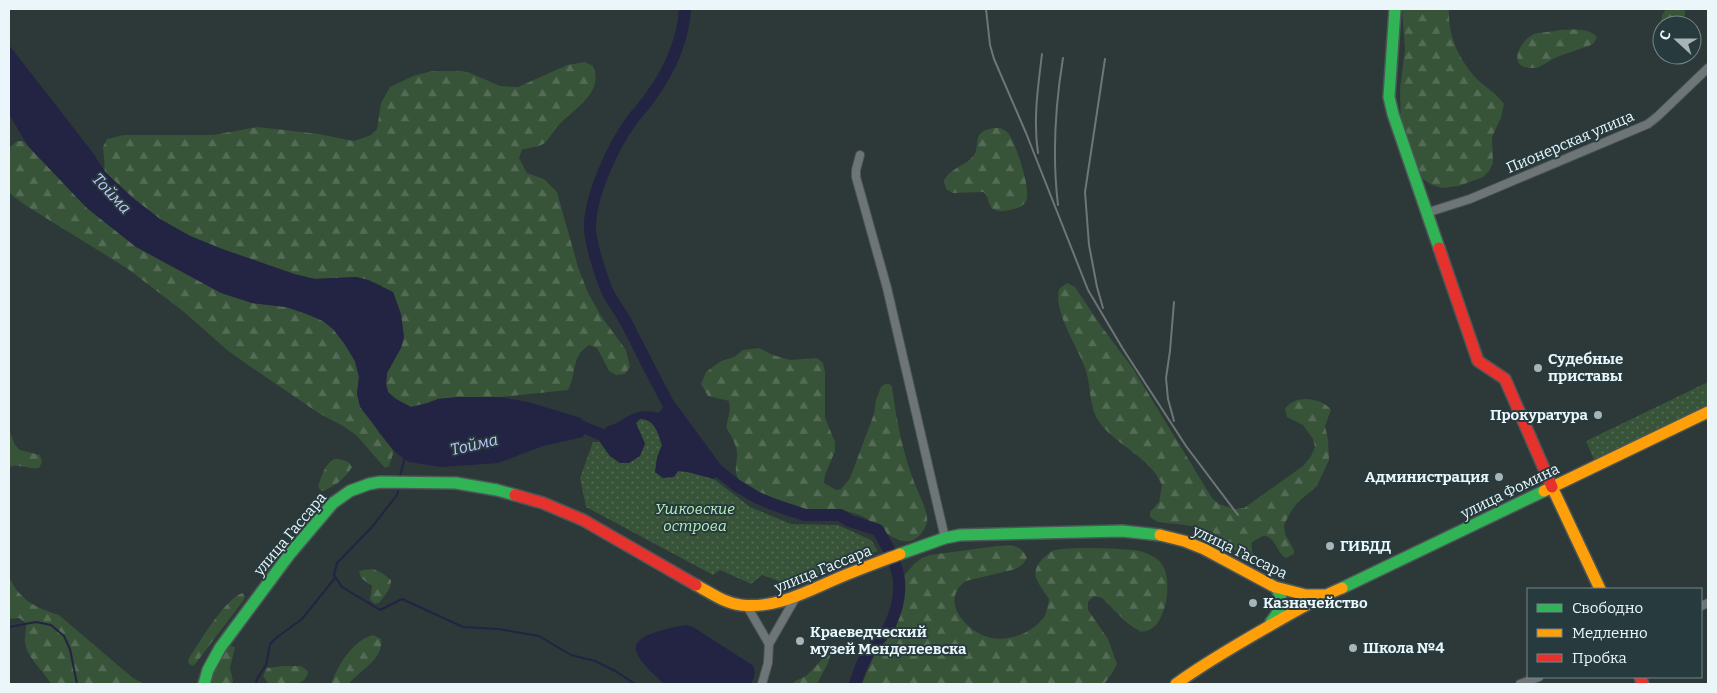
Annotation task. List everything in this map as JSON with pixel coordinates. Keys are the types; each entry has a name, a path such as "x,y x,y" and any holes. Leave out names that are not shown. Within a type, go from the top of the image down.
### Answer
{"main road":[{"path":"1395,9 1389,97 1392,114 1478,361 1505,379 1552,487 1600,588"},
{"name":"улица Фомина","path":"1176,684 1205,663 1324,595 1353,583 1708,412"},
{"name":"улица Гассара","path":"204,684 208,670 220,648 289,554 324,512 350,491 358,487 380,482 456,483 497,490 543,504 583,520 734,605 770,605 796,597 916,548 960,535 1122,530 1147,532 1174,538 1202,548 1276,589 1311,596 1324,595"},
{"path":"1268,626 1282,604 1282,598 1276,589"}],"street":[{"name":"Пионерская улица","path":"1426,213 1470,199 1648,124 1708,68"},
{"path":"860,155 857,161 856,177 887,288 945,538"},
{"path":"762,684 768,663 769,644 796,597"},
{"path":"747,606 769,644"},
{"path":"1520,684 1536,678"}],"green space":[{"path":"1402,9 1449,9 1450,29 1460,56 1478,80 1504,104 1501,118 1492,137 1493,163 1483,177 1459,186 1442,188 1430,184 1423,179 1405,142 1401,129 1400,89 1405,49"},
{"path":"1666,9 1685,9 1685,15 1662,15"},
{"path":"1559,30 1584,30 1597,37 1591,45 1557,57 1539,67 1525,67 1520,64 1518,60 1519,49 1527,39 1534,34"},
{"path":"585,62 593,66 596,76 595,85 591,93 556,128 546,142 539,146 522,150 519,158 527,173 544,179 557,192 578,267 588,293 601,316 626,350 630,367 625,374 616,375 609,371 597,348 589,345 579,354 568,390 500,397 458,397 438,399 411,407 404,405 388,392 386,384 387,373 393,361 382,286 356,277 315,279 294,274 190,236 160,219 133,198 105,172 103,147 107,139 124,135 213,135 258,127 319,134 354,141 371,135 377,129 381,103 390,87 413,76 432,71 459,71 468,72 500,86 518,87 567,65"},
{"path":"1000,128 1007,132 1014,144 1022,165 1027,195 1025,203 1021,206 1015,209 997,211 992,209 987,196 983,192 953,193 946,189 944,180 951,172 971,159 981,133 988,129"},
{"path":"17,141 23,141 88,209 252,303 286,307 323,321 333,329 355,361 359,377 357,394 379,433 394,451 389,466 385,468 357,436 320,414 227,350 184,312 128,269 25,205 9,193 9,148"},
{"path":"1067,283 1075,287 1132,367 1212,498 1219,504 1235,509 1244,508 1303,466 1311,456 1315,447 1313,439 1303,425 1287,417 1285,409 1289,404 1301,399 1315,400 1331,410 1325,426 1329,460 1317,486 1297,503 1284,525 1285,534 1294,550 1294,554 1286,558 1271,539 1263,536 1252,542 1254,562 1250,563 1224,540 1209,531 1192,526 1157,522 1150,517 1150,512 1159,502 1162,485 1150,467 1107,431 1096,417 1083,362 1060,309 1059,289"},
{"path":"759,348 790,360 817,358 823,363 825,372 825,418 835,442 835,451 825,475 824,483 836,490 841,489 850,478 874,414 876,400 881,387 885,384 892,386 909,468 927,518 925,528 919,536 910,541 898,540 860,515 841,510 809,510 790,506 772,501 744,486 737,477 736,447 726,427 730,410 729,401 708,396 701,384 706,372 721,361 734,357 743,350"},
{"path":"1708,382 1708,409 1595,462 1586,441"},
{"name":"Ушковские острова","path":"640,419 649,421 657,432 662,445 657,458 678,471 714,479 750,507 791,524 838,525 871,540 878,551 790,585 762,575 751,584 720,570 713,575 586,507 580,478 593,442 600,442 610,456 645,444 636,423"},
{"path":"9,429 15,445 20,450 40,455 42,462 39,468 9,467"},
{"path":"334,459 347,461 352,467 335,485 323,491 320,490 318,486 324,471"},
{"path":"997,546 1015,546 1027,558 1016,569 966,581 958,589 955,605 958,614 971,628 979,633 995,639 1011,638 1026,632 1039,623 1047,611 1049,599 1036,578 1036,570 1043,558 1054,550 1063,549 1083,548 1138,551 1157,559 1166,573 1167,582 1166,602 1160,620 1155,626 1141,632 1127,623 1102,598 1094,596 1088,602 1088,610 1108,639 1117,664 1104,684 862,684 876,651 892,630 899,613 903,577 914,564 930,555"},
{"path":"373,569 391,580 387,592 379,603 375,604 370,600 372,586 361,578 359,572"},
{"path":"9,576 17,591 23,597 35,606 59,615 133,678 144,684 51,684 28,652 25,644 26,623 19,618 9,619"},
{"path":"243,593 245,597 243,601 196,663 193,666 189,664 188,660 213,622 236,596"},
{"path":"373,635 381,639 379,653 375,659 349,684 331,684 338,669 352,648 365,638"},
{"path":"834,643 828,663 817,684 792,684 808,674"},
{"path":"231,646 235,647 230,668 232,684 209,684 222,655"},
{"path":"301,666 308,671 307,675 299,683 268,683 263,676 267,668"}],"water":[{"path":"9,45 93,153 105,172 133,198 160,219 190,236 294,274 315,279 356,277 368,280 393,292 401,314 404,337 401,348 387,373 386,384 388,392 394,398 411,407 438,399 458,397 500,397 528,402 581,418 586,428 583,437 543,446 498,463 441,467 409,462 394,451 360,407 357,394 359,377 355,361 333,329 323,321 286,307 252,303 221,293 136,247 88,209 64,184 28,146 9,114"},
{"path":"673,400 723,468 714,479 678,471 674,477 663,478 655,472 657,458 662,445 655,427 649,421 640,419 636,423 645,444 640,456 629,463 620,463 610,456 600,442 606,427 642,411 659,413 667,402"},
{"path":"686,625 693,627 752,665 755,672 751,684 664,684 640,659 636,650 637,644 655,632"}],"waterway":[{"path":"675,416 625,320 609,295 597,263 590,229 593,202 610,157 632,120 664,76 678,44 685,9"},
{"name":"Тойма","path":"570,423 610,438 617,432"},
{"path":"400,476 405,457"},
{"name":"Тойма","path":"707,462 736,485 772,504 805,515 840,515 850,521 878,530 895,565 898,576 899,598 890,625 866,657 855,684"},
{"path":"398,491 397,495 372,527 337,563 334,575 342,587 380,610 402,599 463,627 498,629 539,636 571,655 595,661 635,684"},
{"path":"256,684 266,665 270,644 302,619 335,578"},
{"path":"9,627 36,622 51,625 64,636 70,649 77,684"}],"railway":[{"path":"986,9 990,45 994,59 1026,133 1088,290 1123,349 1186,446 1238,515"},
{"path":"1038,153 1036,116 1042,54"},
{"path":"1058,205 1055,131 1063,58"},
{"path":"1103,308 1089,245 1085,192 1105,59"},
{"path":"1174,302 1166,378 1168,399 1174,421"}],"traffic: fast":[{"path":"1395,9 1389,97 1393,114 1439,248"},
{"path":"204,684 208,670 220,648 289,555 333,503 350,491 380,482 456,483 515,495"},
{"path":"1342,588 1544,491"},
{"path":"900,554 945,538 960,535 1122,531 1160,535"},
{"path":"1271,622 1277,614 1281,602 1277,589"}],"traffic: slow":[{"path":"1544,491 1708,412"},
{"path":"1552,487 1600,588"},
{"path":"1160,535 1184,541 1204,549 1275,587 1306,595 1324,595"},
{"path":"696,585 729,602 754,606 778,602 802,594 900,554"},
{"path":"1176,684 1246,639 1306,605 1342,588"}],"traffic: jam":[{"path":"1439,248 1478,361 1505,379 1552,487"},
{"path":"515,495 543,503 583,520 696,585"},
{"path":"1640,678 1643,684"}],"place":[{"name":"Судебные приставы","path":"1538,368"},
{"name":"Прокуратура","path":"1598,415"},
{"name":"Администрация","path":"1499,477"},
{"name":"ГИБДД","path":"1330,546"},
{"name":"Казначейство","path":"1253,603"},
{"name":"Краеведческий музей Менделеевска","path":"800,641"},
{"name":"Школа №4","path":"1353,648"}]}
